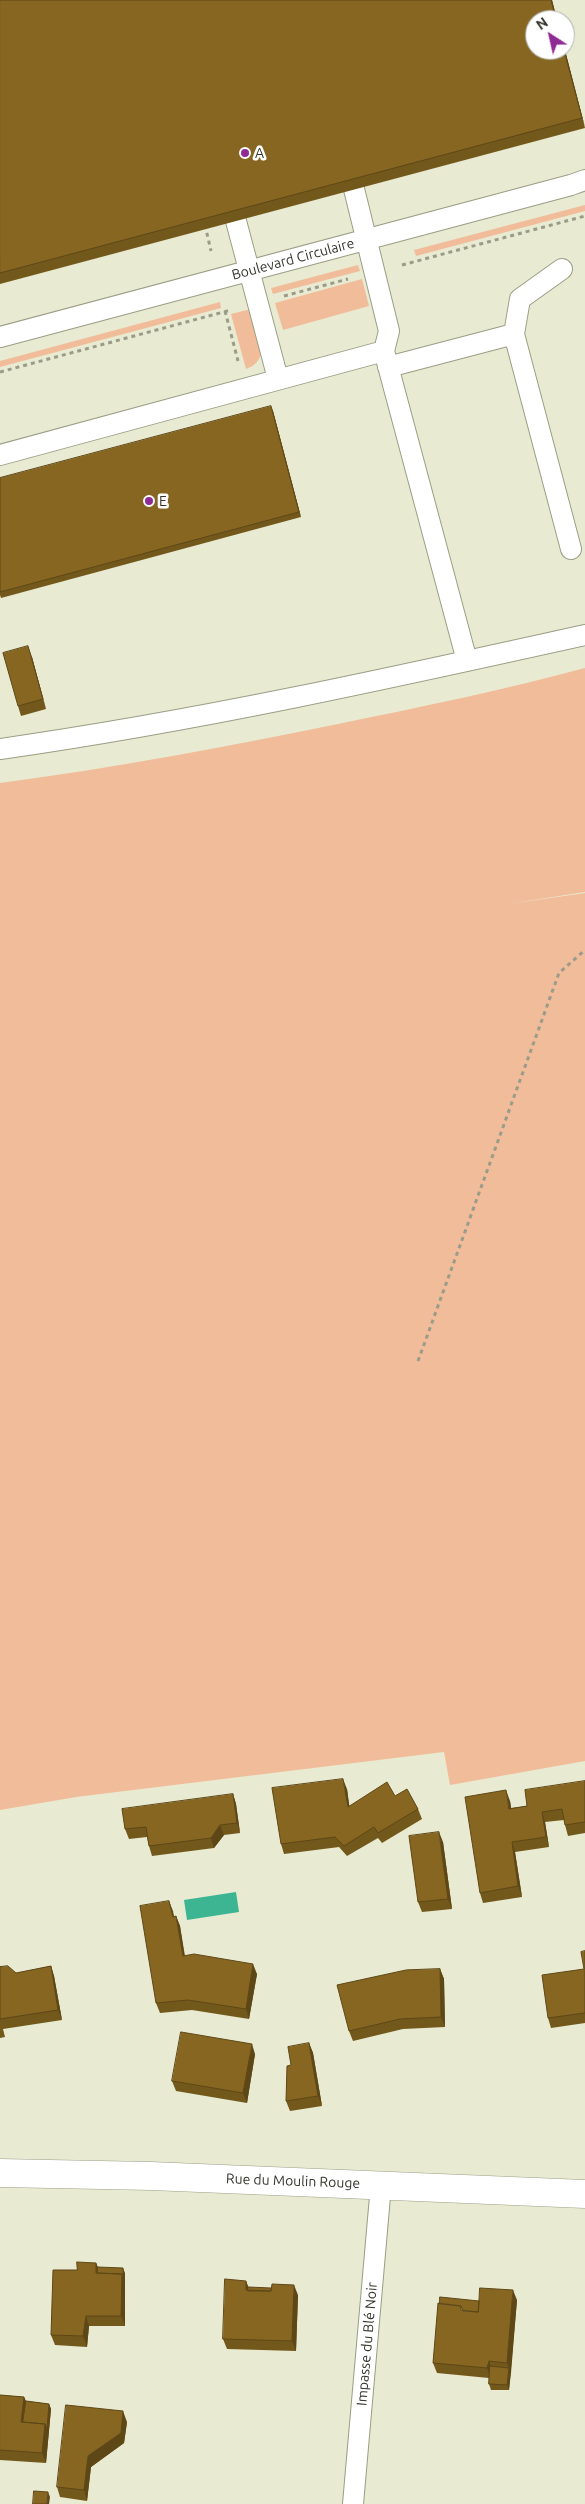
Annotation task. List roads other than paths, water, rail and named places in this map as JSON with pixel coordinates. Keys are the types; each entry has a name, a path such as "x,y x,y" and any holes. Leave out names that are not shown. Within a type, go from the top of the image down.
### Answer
{"street":[{"name":"Rue du Moulin Rouge","path":"0,2173 132,2175 585,2194"}],"lane":[{"name":"Boulevard Circulaire","path":"0,337 571,186 585,180"},
{"path":"354,189 389,331 386,359 466,661"},
{"path":"236,221 278,379"},
{"path":"562,269 520,299 514,334 571,549"},
{"path":"0,454 278,379 514,334"},
{"path":"0,749 164,723 295,699 585,635"},
{"name":"Impasse du Blé Noir","path":"353,2504 381,2185"}],"place":[{"name":"A","path":"245,153"},
{"name":"E","path":"149,501"}]}
